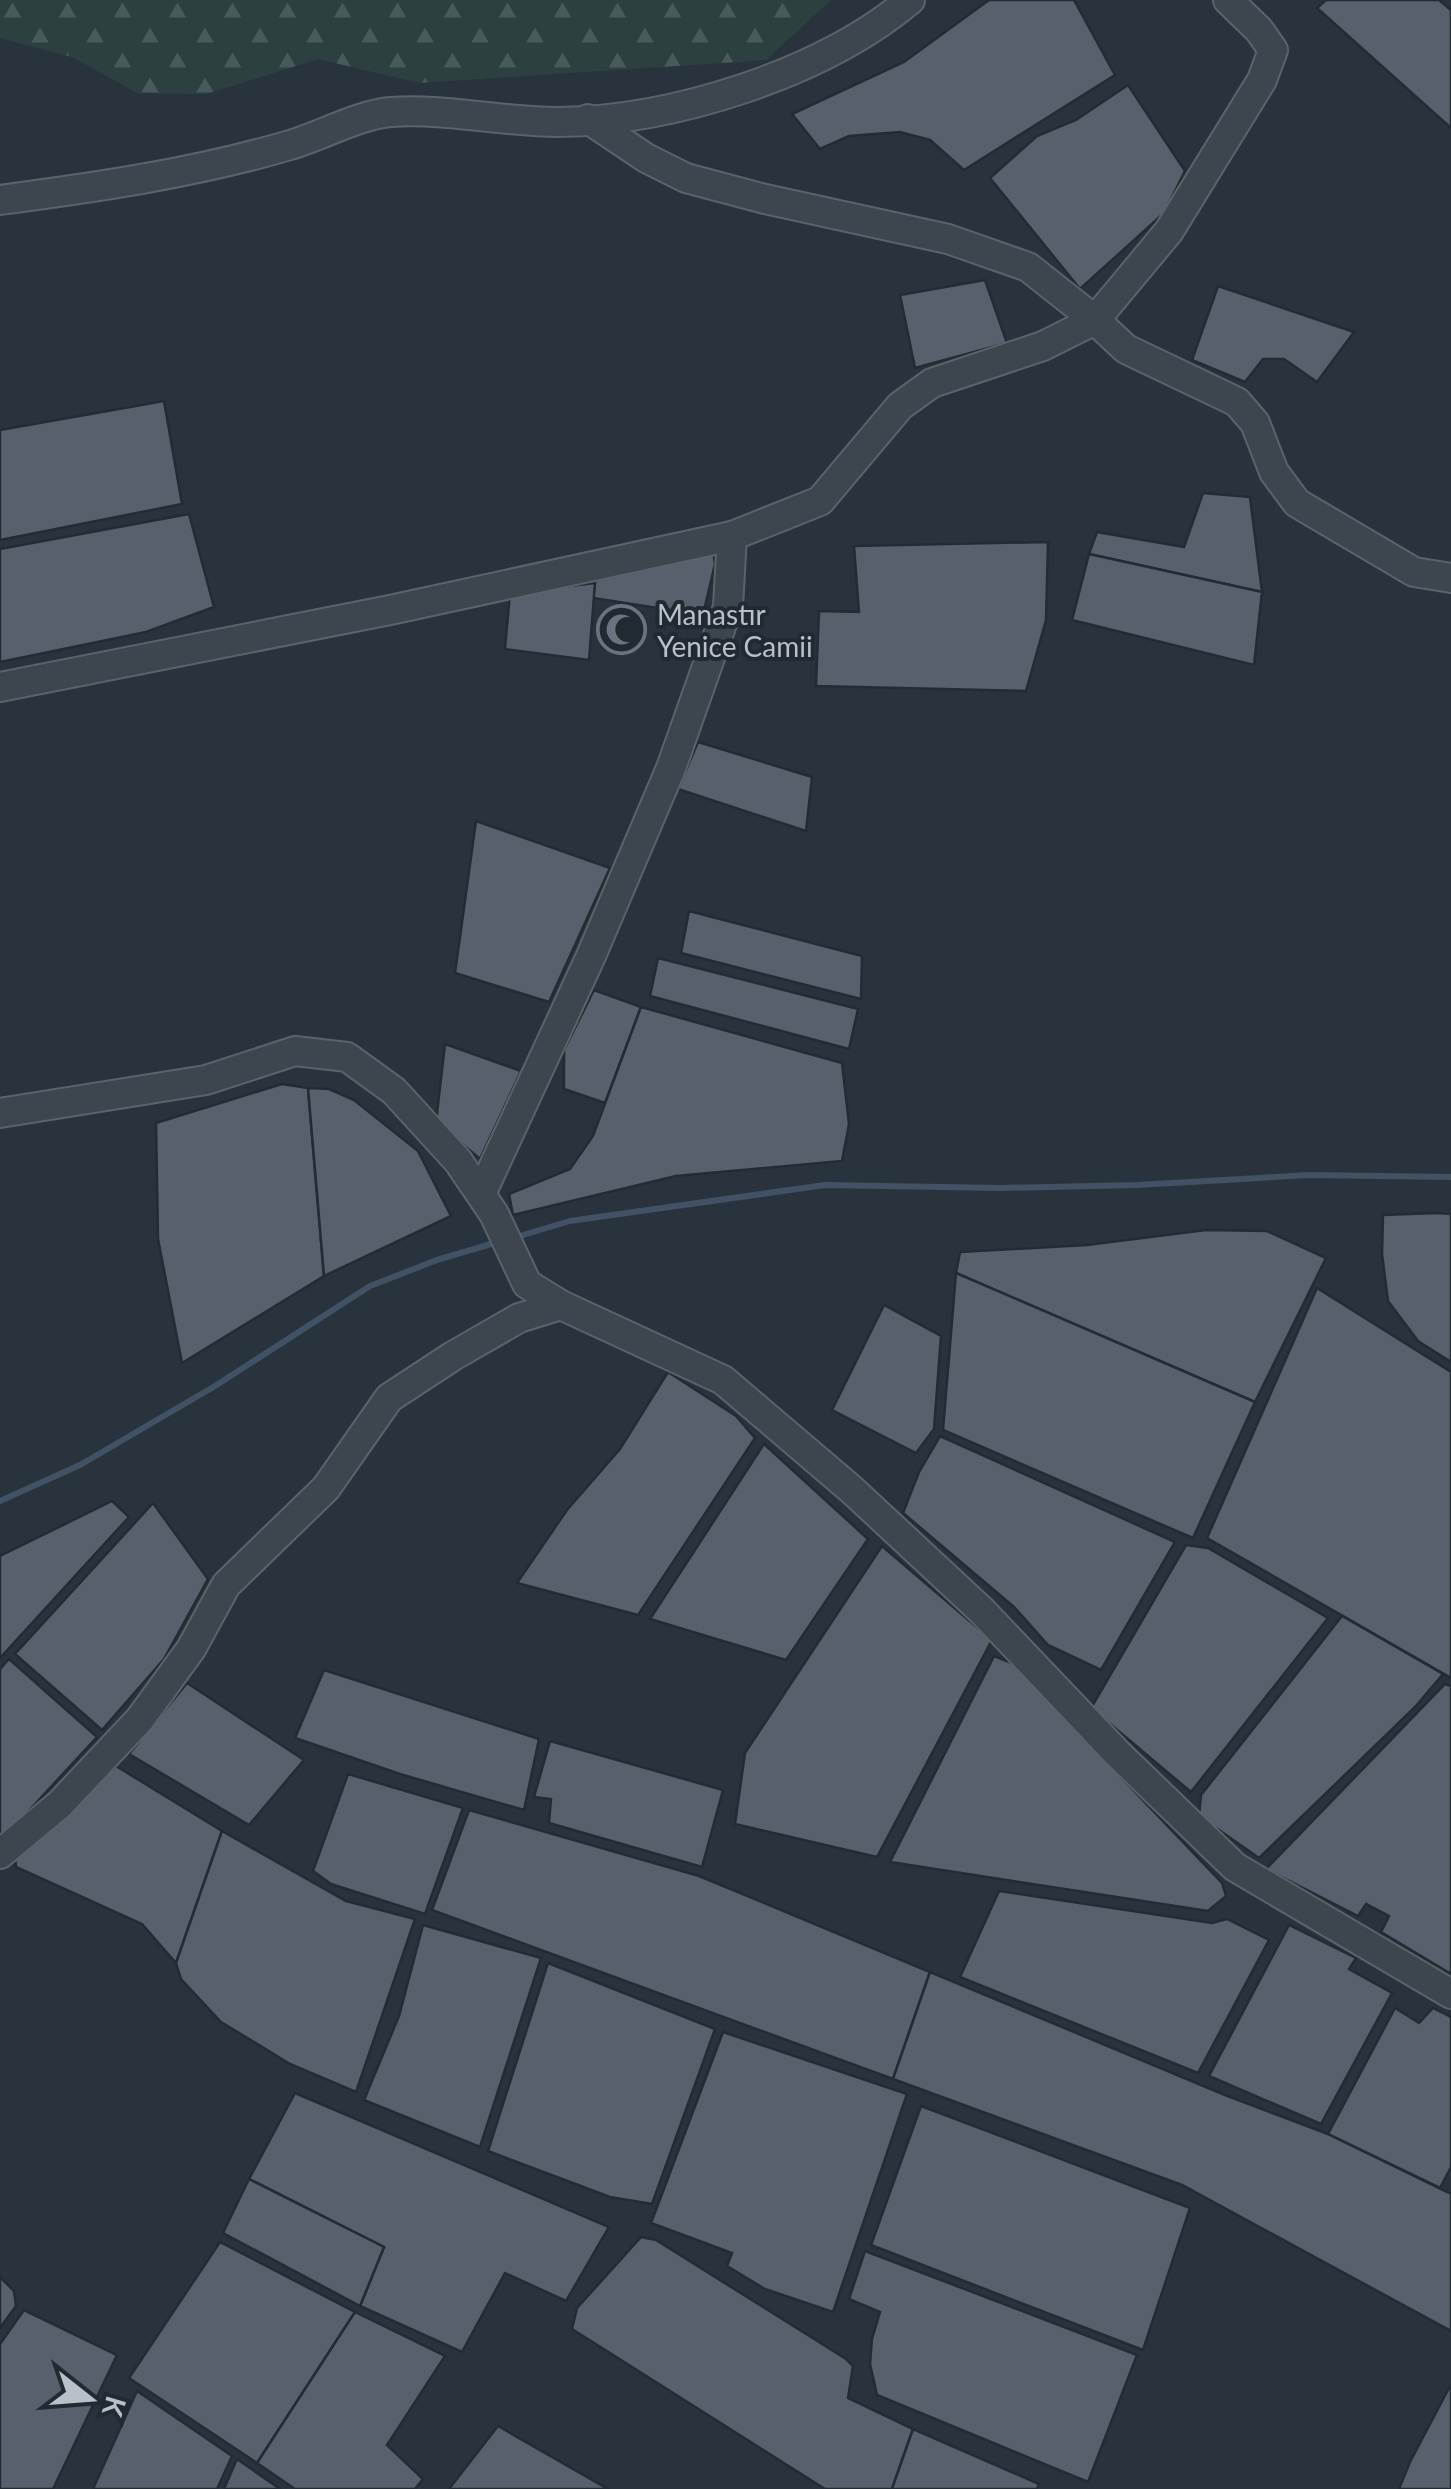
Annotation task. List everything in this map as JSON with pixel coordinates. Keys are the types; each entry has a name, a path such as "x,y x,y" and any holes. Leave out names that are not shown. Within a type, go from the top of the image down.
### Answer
{"street":[{"path":"0,200 142,181 290,145 388,112 558,122 665,112 770,79 879,26 910,0"},
{"path":"0,687 353,618 732,536 820,502 900,406 932,383 1044,346 1095,320 1169,231 1262,80 1273,50 1260,30 1228,0"},
{"path":"588,119 646,158 686,178 948,239 1028,267 1126,349 1237,402 1254,423 1274,472 1296,503 1414,572 1451,578"},
{"path":"488,1204 671,768 728,607 732,536"},
{"path":"0,1114 206,1080 296,1051 347,1057 394,1091 458,1161 488,1204 527,1284 561,1305 722,1380 852,1490 982,1611 1118,1754 1234,1867 1451,1994"},
{"path":"0,1854 60,1804 140,1718 191,1649 226,1585 326,1488 390,1398 519,1318 561,1305"}],"green space":[{"path":"0,0 831,0 766,60 419,83 318,59 207,94 137,93 72,57 0,38"}],"building":[{"path":"989,0 1074,0 1115,75 964,170 930,140 900,132 849,136 820,149 792,114 904,62"},
{"path":"1326,0 1439,0 1451,10 1451,128 1317,8"},
{"path":"1128,85 1185,171 1164,213 1080,289 990,178 1037,136 1076,120"},
{"path":"985,280 1007,343 915,368 900,295"},
{"path":"1218,286 1354,332 1317,382 1284,359 1263,359 1245,382 1192,360"},
{"path":"164,401 182,504 0,540 0,430"},
{"path":"1203,493 1250,497 1262,592 1089,554 1097,532 1184,547"},
{"path":"189,514 214,607 146,632 0,662 0,549"},
{"path":"1048,542 1046,620 1026,691 816,686 819,611 859,612 854,546"},
{"path":"713,550 715,564 703,615 593,598 596,574"},
{"path":"1089,554 1262,592 1254,665 1072,620"},
{"path":"595,583 589,660 505,649 510,593"},
{"name":"Manastır Yenice Camii","path":"642,613 642,645 602,647 601,614"},
{"path":"698,742 812,777 806,831 678,789"},
{"path":"476,821 610,868 549,1002 455,973"},
{"path":"689,911 862,956 861,999 681,953"},
{"path":"658,958 858,1009 849,1049 650,996"},
{"path":"594,990 641,1007 605,1103 564,1089 564,1050"},
{"path":"641,1007 842,1063 849,1124 842,1161 676,1176 513,1215 509,1194 570,1169 593,1136"},
{"path":"445,1044 521,1071 480,1159 436,1122"},
{"path":"282,1084 308,1088 324,1276 182,1363 158,1239 156,1123"},
{"path":"308,1088 329,1089 354,1100 418,1151 451,1216 324,1276"},
{"path":"1451,1214 1451,1362 1418,1341 1388,1301 1382,1254 1383,1215"},
{"path":"1206,1230 1267,1231 1326,1258 1255,1402 956,1273 960,1252 1087,1245"},
{"path":"956,1273 1255,1402 1193,1538 943,1430"},
{"path":"1317,1288 1451,1372 1451,1678 1207,1538"},
{"path":"884,1305 941,1336 934,1429 916,1453 832,1410"},
{"path":"668,1372 736,1416 755,1438 638,1615 517,1583 567,1510 620,1449"},
{"path":"940,1436 1175,1542 1101,1670 1048,1645 1014,1607 903,1513 919,1472"},
{"path":"764,1444 868,1539 786,1660 650,1619"},
{"path":"112,1501 129,1517 0,1658 0,1556"},
{"path":"153,1503 208,1579 164,1659 102,1730 15,1654"},
{"path":"1186,1545 1208,1548 1328,1618 1191,1792 1091,1708"},
{"path":"882,1546 992,1640 877,1857 735,1824 745,1753"},
{"path":"1342,1616 1443,1674 1415,1707 1259,1858 1199,1816 1201,1795"},
{"path":"994,1656 1012,1663 1222,1883 1226,1896 1208,1911 890,1862"},
{"path":"9,1659 97,1737 0,1842 0,1669"},
{"path":"324,1670 539,1739 524,1810 295,1738"},
{"path":"187,1683 304,1760 249,1825 129,1754"},
{"path":"1445,1684 1451,1686 1451,1974 1381,1932 1389,1916 1366,1904 1358,1916 1266,1869"},
{"path":"550,1741 723,1790 702,1867 549,1823 551,1799 534,1797"},
{"path":"116,1766 222,1831 176,1963 142,1924 16,1867 15,1857"},
{"path":"348,1774 463,1808 425,1914 331,1884 313,1871"},
{"path":"469,1810 699,1876 930,1972 893,2079 432,1910"},
{"path":"222,1831 346,1901 415,1919 356,2092 290,2064 221,2022 181,1979 176,1963"},
{"path":"999,1891 1212,1923 1227,1919 1269,1940 1198,2073 960,1977"},
{"path":"423,1925 541,1958 480,2147 364,2100 399,2016"},
{"path":"1289,1925 1356,1958 1349,1969 1392,1993 1321,2124 1209,2076"},
{"path":"548,1963 715,2029 652,2204 610,2197 488,2151"},
{"path":"930,1972 1328,2134 1451,2194 1451,2331 1182,2185 893,2079"},
{"path":"1395,2008 1419,2023 1433,2008 1451,2017 1451,2167 1440,2188 1328,2134"},
{"path":"723,2032 907,2094 833,2312 765,2289 727,2266 732,2253 651,2223"},
{"path":"295,2093 609,2227 566,2301 505,2273 462,2352 360,2306 384,2247 249,2179"},
{"path":"921,2106 1190,2208 1143,2350 871,2245"},
{"path":"249,2179 384,2247 360,2306 223,2233"},
{"path":"641,2237 656,2240 853,2366 848,2398 913,2429 892,2489 825,2489 572,2329 577,2308"},
{"path":"220,2242 355,2312 257,2463 129,2378"},
{"path":"865,2251 1137,2355 1088,2482 877,2395 870,2364 880,2312 849,2299"},
{"path":"0,2277 14,2291 16,2306 0,2328"},
{"path":"24,2310 117,2355 53,2489 0,2489 0,2344"},
{"path":"355,2312 445,2356 387,2445 423,2479 415,2489 295,2489 257,2463"},
{"path":"1451,2384 1451,2489 1399,2489 1410,2462"},
{"path":"137,2391 232,2456 217,2489 93,2489"},
{"path":"498,2426 608,2489 449,2489"},
{"path":"913,2429 1039,2484 1037,2489 892,2489"},
{"path":"237,2459 280,2489 224,2489"}],"waterway":[{"path":"513,1238 570,1221 825,1185 1000,1188 1309,1175 1451,1177"},
{"path":"0,1501 80,1465 215,1386 370,1286 501,1241"}],"place":[{"name":"Manastır Yenice Camii","path":"622,630"}]}
